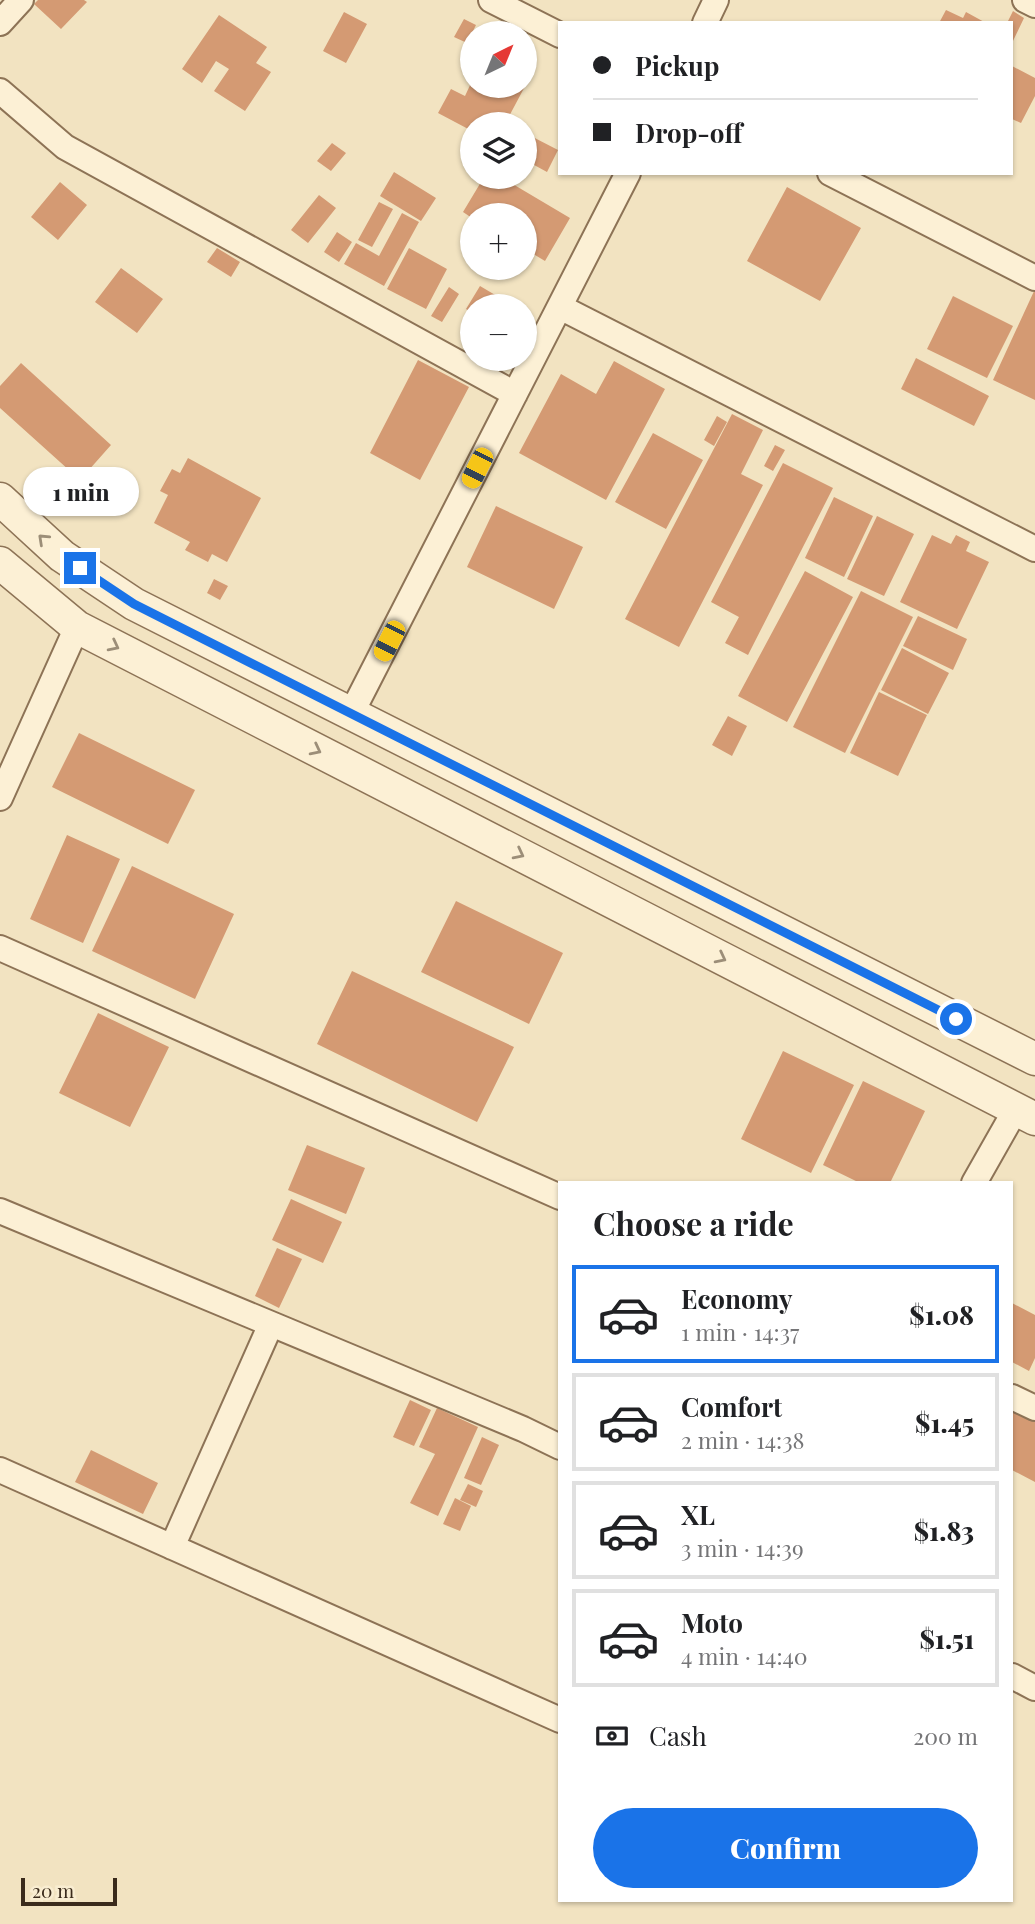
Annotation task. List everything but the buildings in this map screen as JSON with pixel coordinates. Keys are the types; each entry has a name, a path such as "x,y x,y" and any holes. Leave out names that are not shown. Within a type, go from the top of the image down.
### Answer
{"street":[{"path":"0,23 21,0"},
{"path":"491,0 558,34"},
{"path":"706,21 716,0"},
{"path":"1025,0 1035,5"},
{"path":"0,91 65,147 515,394"},
{"path":"351,715 627,175"},
{"path":"834,175 1035,278"},
{"path":"560,307 1035,549"},
{"path":"0,499 62,556 134,604 351,715 1033,1052"},
{"path":"0,563 77,627 1025,1114 975,1181"},
{"path":"0,798 77,627"},
{"path":"0,948 558,1196"},
{"path":"0,1211 558,1446"},
{"path":"172,1547 271,1324"},
{"path":"1013,1397 1035,1408"},
{"path":"0,1470 558,1719"},
{"path":"1013,1677 1035,1688"}],"route":[{"path":"80,568 134,604 956,1019"}]}
